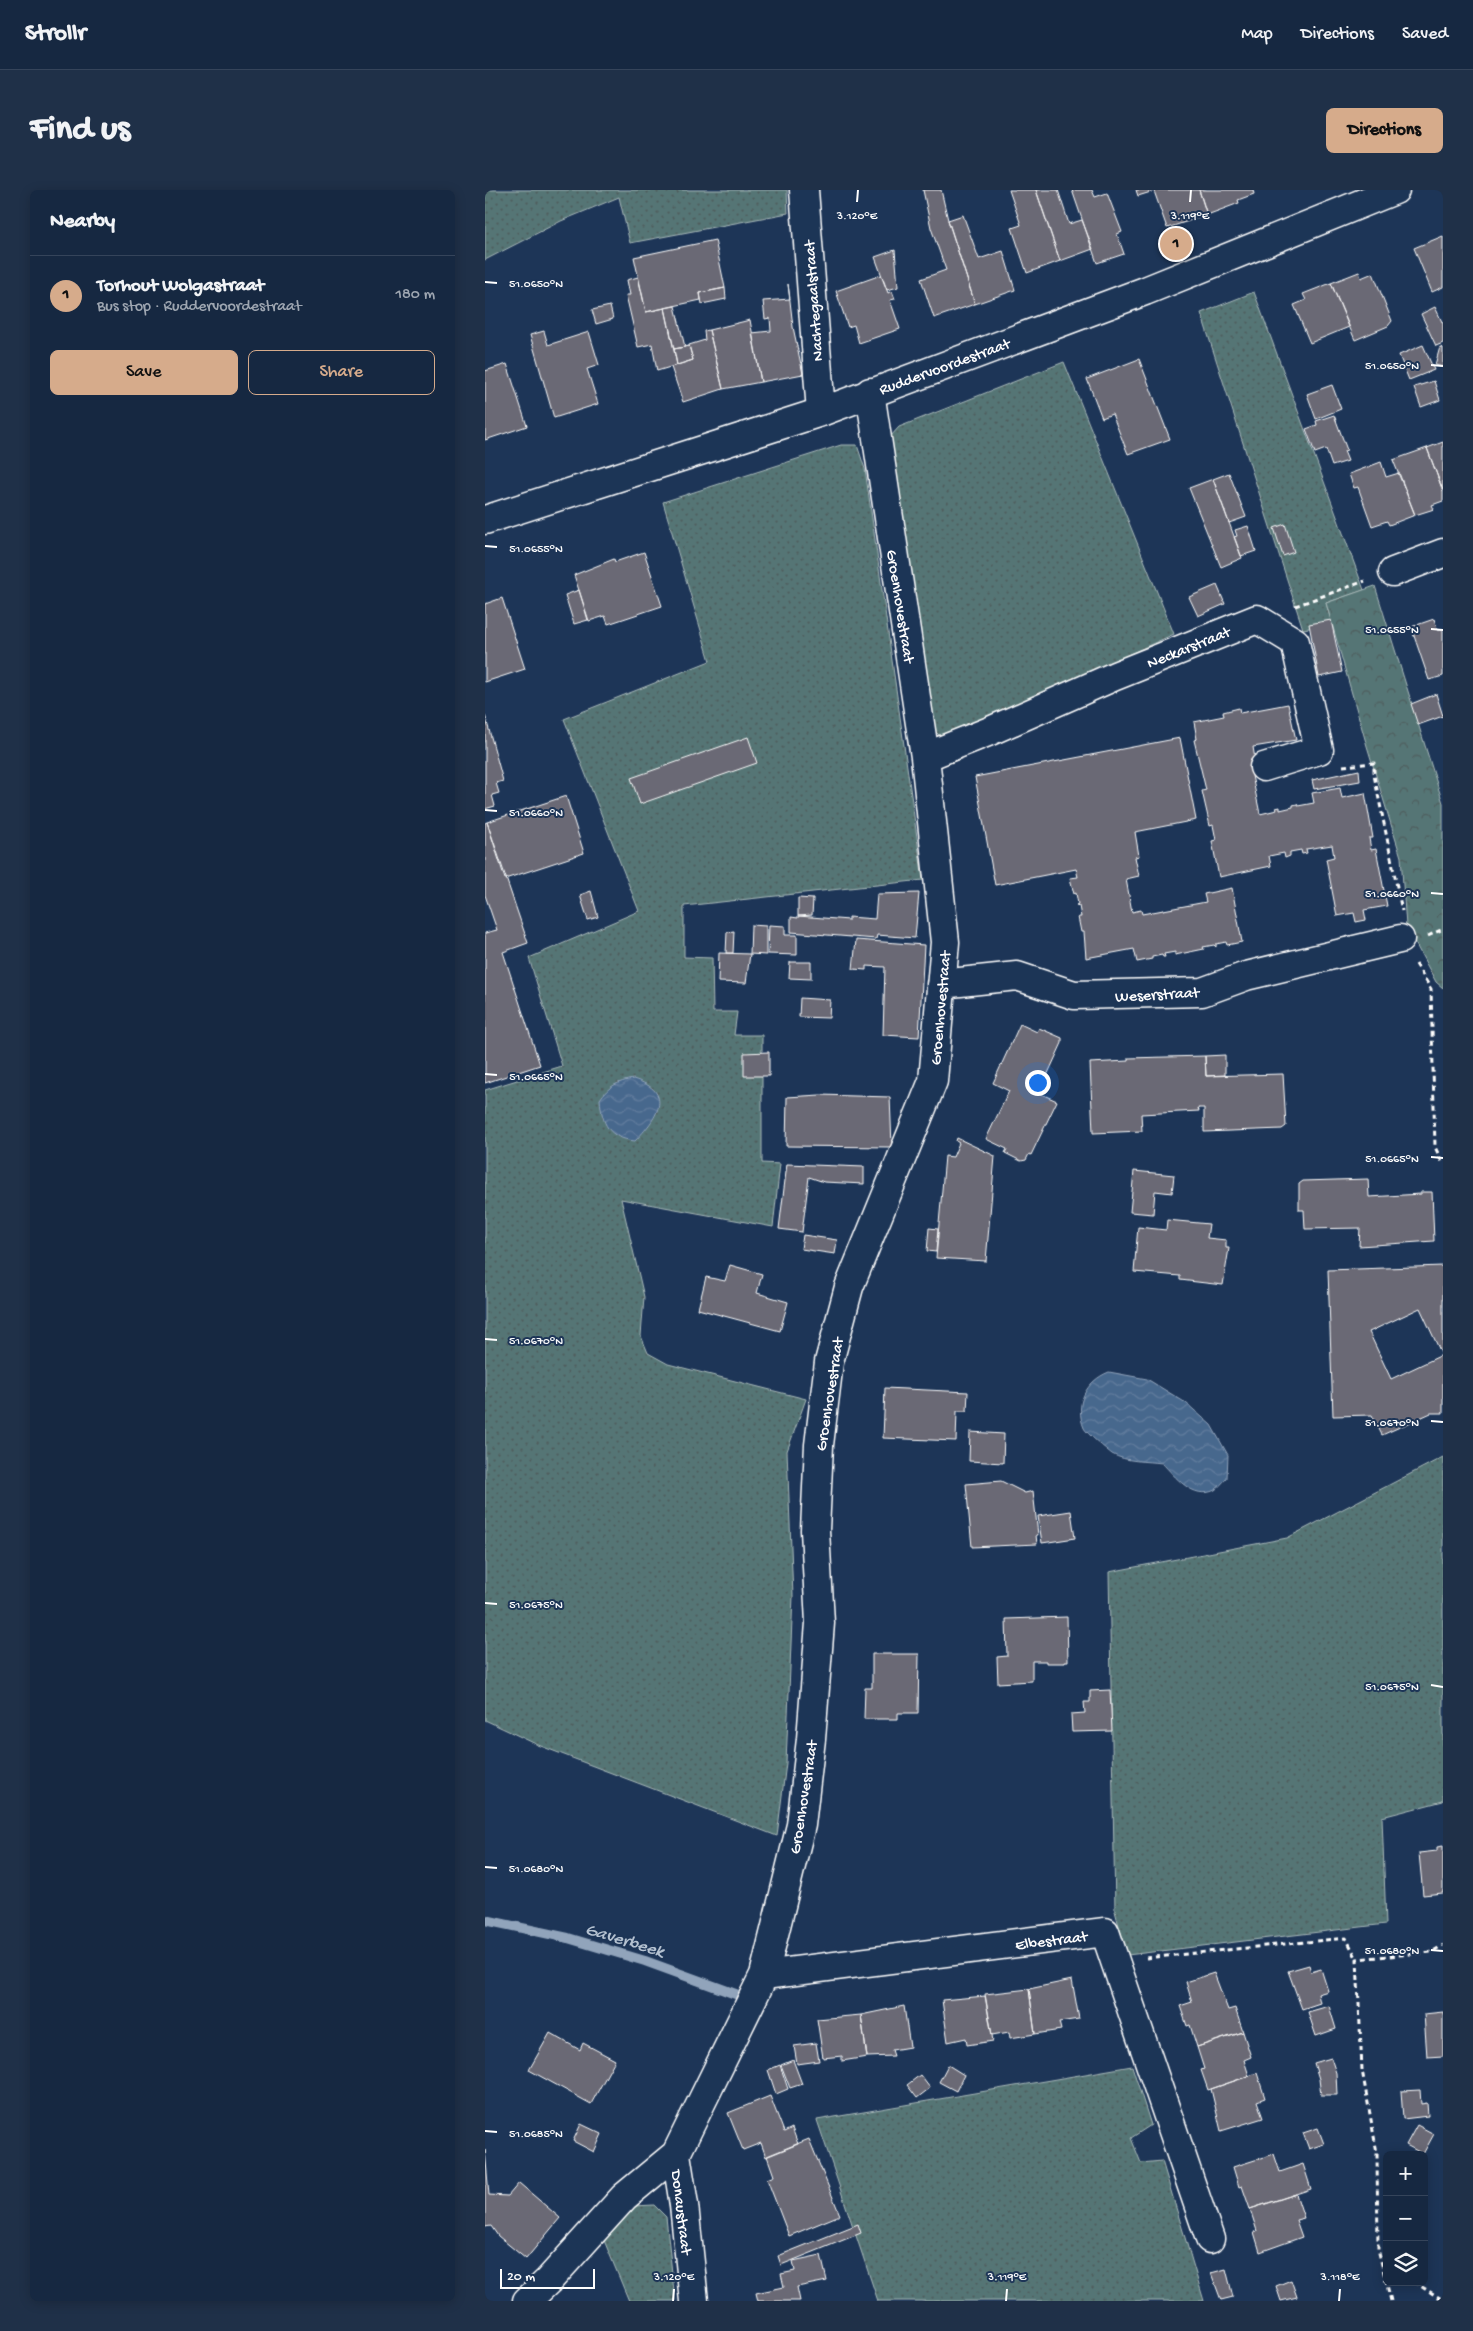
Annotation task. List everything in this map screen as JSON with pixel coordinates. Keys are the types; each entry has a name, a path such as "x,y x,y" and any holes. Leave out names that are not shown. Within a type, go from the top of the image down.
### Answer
{"street":[{"name":"Nachtegaalstraat","path":"805,190 821,412"},
{"name":"Ruddervoordestraat","path":"485,520 821,412 870,392 1145,291 1395,190"},
{"name":"Groenhovestraat","path":"527,2301 548,2281 624,2197 676,2154 764,1975 801,1825 811,1738 820,1623 815,1530 819,1446 829,1362 849,1288 933,1081 945,942 925,757 870,392"},
{"path":"1393,572 1443,553"},
{"name":"Neckarstraat","path":"925,757 991,731 1115,676 1257,619"},
{"path":"1257,619 1295,642 1319,750 1264,767"},
{"name":"Weserstraat","path":"941,984 1017,976 1074,995 1202,992 1246,976 1400,940"},
{"name":"Elbestraat","path":"764,1975 1105,1932 1117,1961 1210,2239"},
{"name":"Donaustraat","path":"676,2154 684,2204 695,2301"}],"path":[{"path":"1257,619 1393,572"},
{"path":"1319,750 1339,767 1373,763 1374,776 1405,925 1400,940 1431,989 1435,1147 1443,1164"},
{"path":"1117,1961 1346,1938 1357,1958 1362,2070 1377,2153 1378,2249 1383,2262"},
{"path":"1357,1958 1432,1952 1443,1945"},
{"path":"1388,2286 1391,2301"},
{"path":"1420,2286 1443,2300"}],"green space":[{"path":"485,190 787,190 788,213 630,243 619,197 561,221 485,260"},
{"path":"1254,292 1364,590 1326,603 1332,624 1303,629 1201,313"},
{"path":"1064,362 1174,634 943,739 931,727 890,437 899,427"},
{"path":"841,445 857,445 865,469 923,880 684,906 684,957 712,958 713,1012 737,1012 734,1035 762,1035 762,1163 780,1164 773,1227 621,1199 644,1297 641,1336 648,1353 668,1364 806,1399 787,1451 793,1596 786,1763 777,1836 538,1745 485,1720 485,1090 562,1066 529,958 639,911 564,719 710,661 663,502"},
{"path":"1375,586 1443,803 1443,988 1436,982 1406,926 1401,857 1326,603"},
{"path":"1443,1457 1443,1801 1382,1817 1386,1924 1127,1955 1115,1911 1109,1572 1287,1538"},
{"path":"1132,2066 1151,2125 1131,2138 1141,2163 1162,2161 1204,2301 878,2301 817,2120"},
{"path":"654,2205 666,2217 675,2301 629,2301 603,2238 634,2206"}],"water":[{"path":"633,1079 647,1084 655,1091 659,1099 658,1107 650,1124 635,1141 618,1137 608,1128 603,1116 600,1099 614,1085"},
{"path":"1109,1372 1147,1379 1186,1403 1211,1425 1228,1455 1227,1478 1215,1490 1207,1493 1192,1490 1162,1463 1118,1457 1089,1434 1084,1428 1081,1419 1081,1402 1088,1387"}],"building":[{"path":"923,190 941,190 948,220 975,304 934,318 921,279 946,270 931,228"},
{"path":"1009,190 1036,190 1060,261 1027,273 1012,228 1021,225"},
{"path":"1036,190 1058,190 1069,224 1082,220 1093,249 1060,261"},
{"path":"1072,190 1092,190 1095,197 1107,193 1122,232 1117,234 1124,254 1097,263"},
{"path":"1136,190 1199,190 1207,215 1167,228 1154,191 1138,196"},
{"path":"1199,190 1253,190 1254,194 1238,200 1239,203 1207,215"},
{"path":"963,215 979,259 1003,251 1015,290 975,304 948,220"},
{"path":"1443,236 1443,287 1432,292 1414,248"},
{"path":"715,240 725,288 700,293 701,300 646,312 634,257"},
{"path":"895,250 898,287 887,290 875,257"},
{"path":"1359,272 1361,278 1373,273 1392,321 1388,326 1355,340 1331,283"},
{"path":"881,275 888,293 892,291 895,299 890,300 900,329 859,343 854,325 848,327 836,291"},
{"path":"638,277 646,312 665,308 677,365 657,371 652,344 638,347 626,295 630,295 627,280"},
{"path":"1331,283 1349,327 1310,343 1294,305 1306,300 1303,294"},
{"path":"725,288 726,299 702,304 700,293"},
{"path":"790,299 793,327 803,374 761,382 752,333 771,331 770,318 765,319 763,301"},
{"path":"610,306 613,319 596,324 592,310"},
{"path":"675,306 685,347 674,349 665,308"},
{"path":"1435,307 1443,324 1443,343 1436,346 1421,314"},
{"path":"750,320 761,382 723,389 709,330"},
{"path":"709,330 723,389 683,402 671,367 693,360 689,345 705,340 704,331"},
{"path":"544,331 548,345 589,332 599,365 587,369 598,404 554,418 530,335"},
{"path":"1423,345 1434,370 1409,380 1399,355"},
{"path":"689,346 693,360 677,365 674,349"},
{"path":"1440,347 1443,348 1443,367 1435,365"},
{"path":"1139,359 1170,439 1128,454 1112,414 1102,418 1087,379"},
{"path":"507,364 527,426 485,440 485,371"},
{"path":"1434,381 1440,400 1421,407 1414,387"},
{"path":"1332,385 1341,409 1316,419 1307,394"},
{"path":"1334,415 1347,450 1344,451 1348,461 1332,466 1326,449 1315,453 1306,429 1317,425 1316,421"},
{"path":"1443,442 1443,491 1427,448"},
{"path":"1427,448 1443,491 1443,501 1432,505 1434,509 1415,515 1393,460"},
{"path":"1381,462 1386,477 1399,473 1415,515 1389,525 1387,521 1372,526 1358,487 1354,488 1349,474"},
{"path":"1229,473 1246,517 1229,523 1213,479"},
{"path":"1213,479 1242,558 1221,567 1189,488"},
{"path":"1285,524 1294,552 1283,556 1274,528"},
{"path":"1248,526 1256,551 1241,556 1234,537 1237,536 1235,530"},
{"path":"644,552 662,606 608,624 605,616 589,621 574,575 614,559 615,562"},
{"path":"1217,585 1225,604 1198,616 1189,597"},
{"path":"579,590 588,620 574,624 565,595"},
{"path":"502,598 525,669 485,682 485,604"},
{"path":"1434,619 1438,631 1443,629 1443,676 1429,680 1411,627"},
{"path":"1331,620 1342,672 1319,677 1309,624"},
{"path":"1436,694 1443,716 1418,725 1411,704"},
{"path":"1288,704 1296,740 1253,747 1256,765 1250,766 1260,814 1277,810 1276,808 1280,807 1280,810 1297,804 1298,806 1314,803 1312,793 1340,788 1342,798 1365,793 1373,838 1369,838 1371,850 1376,849 1387,906 1364,910 1366,920 1356,922 1354,913 1337,916 1326,859 1334,857 1332,845 1306,849 1307,853 1302,854 1301,850 1290,852 1290,856 1285,858 1284,853 1269,856 1271,866 1219,877 1212,841 1216,840 1213,825 1210,826 1202,791 1206,790 1194,740 1197,739 1194,722 1224,716 1223,712 1239,708 1240,713"},
{"path":"485,715 503,781 496,783 499,793 492,795 495,806 485,809"},
{"path":"748,737 757,763 640,804 631,778"},
{"path":"1180,738 1196,820 1135,832 1139,856 1135,857 1139,876 1126,879 1132,912 1141,910 1142,914 1206,902 1204,894 1232,888 1242,942 1227,945 1226,942 1216,944 1216,947 1214,945 1203,947 1204,949 1175,955 1175,952 1164,954 1165,957 1162,955 1137,962 1134,949 1086,958 1084,932 1081,932 1078,917 1081,917 1079,906 1076,905 1078,904 1076,893 1074,894 1070,878 1078,877 1076,869 995,885 975,777"},
{"path":"1359,770 1360,781 1314,789 1312,780"},
{"path":"566,796 584,853 505,879 487,822"},
{"path":"487,822 528,943 503,952 540,1065 485,1083 485,933 497,930 485,895 485,823"},
{"path":"591,891 598,917 588,920 580,895"},
{"path":"919,893 915,938 877,935 876,939 791,932 791,917 849,920 849,917 875,919 877,894"},
{"path":"798,898 813,899 812,915 798,916"},
{"path":"751,925 766,926 766,955 750,954"},
{"path":"769,925 785,926 785,935 797,935 797,955 768,954"},
{"path":"734,931 733,953 726,953 727,932"},
{"path":"856,940 924,945 919,1037 883,1035 885,967 866,966 866,970 853,969"},
{"path":"719,953 750,954 746,983 718,982"},
{"path":"790,962 811,962 811,979 789,978"},
{"path":"800,998 830,1000 829,1018 799,1017"},
{"path":"1020,1024 1037,1032 1039,1028 1062,1038 1062,1043 1039,1093 1057,1101 1031,1155 1029,1154 1026,1160 1021,1161 1005,1153 1007,1149 986,1139 1009,1091 993,1083"},
{"path":"769,1052 769,1076 744,1076 744,1053"},
{"path":"1225,1055 1225,1075 1206,1076 1205,1056"},
{"path":"1205,1056 1206,1076 1283,1074 1286,1126 1282,1129 1204,1132 1204,1108 1198,1108 1199,1111 1141,1114 1142,1131 1093,1133 1090,1063 1128,1061 1128,1058"},
{"path":"820,1095 890,1097 892,1147 786,1146 787,1097"},
{"path":"957,1138 995,1156 986,1261 936,1258 945,1156 953,1157 959,1143 956,1141"},
{"path":"787,1164 864,1167 864,1184 824,1182 809,1177 802,1232 779,1229"},
{"path":"1134,1171 1174,1175 1172,1193 1155,1191 1153,1214 1130,1212"},
{"path":"1368,1179 1369,1197 1432,1192 1434,1241 1359,1246 1360,1228 1305,1229 1304,1210 1299,1210 1299,1184 1303,1181"},
{"path":"1167,1220 1209,1224 1207,1238 1226,1240 1226,1248 1229,1248 1223,1285 1180,1280 1180,1276 1134,1272 1138,1227 1166,1230"},
{"path":"929,1228 938,1229 936,1252 927,1251"},
{"path":"803,1235 837,1240 835,1254 801,1249"},
{"path":"730,1265 762,1274 757,1293 788,1302 780,1331 698,1309 706,1277 725,1281"},
{"path":"1443,1266 1443,1413 1431,1413 1382,1435 1372,1415 1333,1416 1328,1270","holes":["1420,1308 1442,1355 1391,1379 1369,1332"]},
{"path":"885,1388 968,1392 967,1411 957,1411 956,1441 883,1438"},
{"path":"970,1432 1004,1434 1003,1463 969,1461"},
{"path":"1001,1481 1025,1493 1033,1491 1038,1535 1036,1535 1037,1544 972,1547 966,1484"},
{"path":"1071,1511 1075,1538 1042,1543 1038,1516"},
{"path":"1067,1617 1068,1661 1065,1661 1065,1663 1046,1663 1046,1661 1032,1661 1032,1681 998,1683 997,1657 1007,1656 1006,1619"},
{"path":"872,1654 919,1654 918,1713 898,1713 898,1719 864,1719 865,1688 872,1688"},
{"path":"1110,1690 1112,1731 1072,1732 1071,1714 1085,1713 1084,1702 1090,1702 1090,1691"},
{"path":"1443,1846 1443,1893 1423,1895 1419,1853 1437,1851 1437,1847"},
{"path":"1309,1965 1311,1972 1321,1969 1328,1991 1318,1994 1320,2003 1302,2009 1288,1971"},
{"path":"1214,1973 1228,2010 1235,2008 1243,2032 1197,2047 1190,2025 1187,2026 1180,2006 1192,2002 1186,1982"},
{"path":"1072,1980 1079,2019 1059,2022 1061,2030 1035,2034 1029,1989"},
{"path":"1029,1989 1035,2034 1010,2038 1009,2032 992,2035 985,1994"},
{"path":"985,1996 993,2041 967,2045 966,2038 948,2042 942,2000"},
{"path":"904,2006 910,2047 892,2050 894,2056 867,2057 861,2015"},
{"path":"1329,2006 1336,2029 1316,2036 1308,2012"},
{"path":"1443,2012 1443,2056 1427,2057 1424,2014"},
{"path":"861,2015 867,2057 842,2061 842,2056 823,2058 817,2019"},
{"path":"1243,2032 1251,2057 1244,2060 1249,2076 1208,2090 1201,2070 1204,2069 1197,2047"},
{"path":"550,2033 580,2050 583,2043 615,2060 591,2104 529,2070"},
{"path":"816,2043 819,2061 797,2064 794,2046"},
{"path":"1331,2058 1336,2073 1337,2095 1321,2095 1314,2063"},
{"path":"793,2060 802,2084 790,2088 781,2065"},
{"path":"780,2065 788,2089 776,2094 768,2070"},
{"path":"948,2065 964,2075 956,2091 939,2082"},
{"path":"1257,2073 1265,2098 1257,2101 1263,2118 1221,2131 1211,2089"},
{"path":"920,2075 930,2088 917,2098 907,2085"},
{"path":"1420,2090 1421,2104 1427,2103 1428,2116 1403,2119 1401,2091"},
{"path":"770,2096 784,2132 792,2128 798,2144 766,2157 761,2143 743,2150 728,2113"},
{"path":"581,2124 602,2134 594,2152 573,2141"},
{"path":"1417,2125 1434,2134 1425,2151 1417,2151 1406,2145"},
{"path":"1318,2128 1324,2144 1309,2149 1303,2133"},
{"path":"809,2139 840,2215 789,2236 767,2179 774,2176 767,2156"},
{"path":"485,2150 489,2195 508,2196 519,2183 560,2218 526,2259 498,2236 491,2226 485,2227"},
{"path":"1274,2154 1280,2172 1303,2164 1311,2189 1250,2209 1242,2186 1239,2187 1233,2167"},
{"path":"1296,2194 1304,2218 1296,2220 1302,2237 1260,2252 1254,2232 1257,2231 1250,2209"},
{"path":"858,2224 861,2233 781,2265 778,2256"},
{"path":"821,2255 827,2281 797,2287 800,2301 758,2301 756,2293 784,2287 781,2274 795,2271 793,2261"},
{"path":"1226,2269 1233,2297 1221,2300 1211,2273"},
{"path":"1291,2280 1297,2297 1281,2301 1276,2286"}],"waterway":[{"name":"Gaverbeek","path":"485,1920 568,1938 645,1961 752,2000"}],"place":[{"name":"Torhout Wolgastraat","path":"1176,244"}]}
